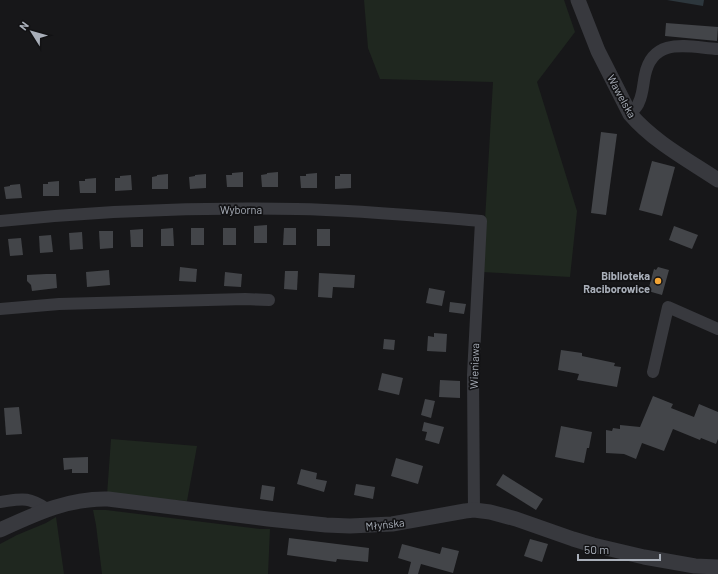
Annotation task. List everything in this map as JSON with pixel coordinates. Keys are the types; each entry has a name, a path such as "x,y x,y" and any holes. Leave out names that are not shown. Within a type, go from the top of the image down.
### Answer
{"street":[{"name":"Wawelska","path":"578,0 598,51 630,114 637,122 672,150 718,180"},
{"path":"630,114 639,102 649,62 658,51 663,48 678,46 718,49"},
{"name":"Wyborna","path":"0,221 67,215 159,210 298,209 481,221"},
{"name":"Wieniawa","path":"474,510 473,375 481,221"},
{"path":"0,309 59,304 245,299 269,300"},
{"path":"653,372 668,307 718,329"},
{"path":"0,502 26,499 34,501 47,509"},
{"name":"Młyńska","path":"0,530 47,509 84,500 108,499 268,519 350,526 392,524 474,510 503,515 593,545 661,560 714,569"}],"shaded area":[{"path":"364,0 564,0 575,32 537,82 577,211 570,277 482,272 493,82 380,79 368,48"},
{"path":"667,0 704,0 703,6"},
{"path":"111,439 197,446 187,501 107,495"},
{"path":"93,510 106,510 270,529 268,574 102,574"},
{"path":"56,517 64,574 0,574 0,544"}],"building":[{"path":"666,23 718,27 717,41 665,36"},
{"path":"601,132 617,134 606,215 591,213"},
{"path":"652,161 675,167 662,216 639,210"},
{"path":"243,172 243,187 227,187 226,175"},
{"path":"278,172 278,187 262,187 261,175"},
{"path":"317,173 317,188 301,188 300,176"},
{"path":"168,174 168,189 152,189 152,177"},
{"path":"206,174 206,188 190,189 189,177"},
{"path":"340,174 351,174 351,188 335,189 335,176 340,176"},
{"path":"131,175 132,190 115,191 115,178"},
{"path":"96,178 96,193 80,193 79,181"},
{"path":"59,181 59,196 43,196 43,184"},
{"path":"20,184 22,198 6,199 4,187"},
{"path":"267,225 267,243 254,243 254,226"},
{"path":"674,226 698,235 692,249 669,240"},
{"path":"173,228 174,246 161,246 161,229"},
{"path":"191,228 204,228 204,245 191,245"},
{"path":"223,228 236,228 236,245 223,245"},
{"path":"284,228 296,228 296,245 283,245"},
{"path":"143,229 143,247 131,247 130,230"},
{"path":"317,229 330,229 330,246 317,246"},
{"path":"99,231 113,231 113,248 100,249"},
{"path":"82,232 83,249 70,250 69,233"},
{"path":"51,235 53,252 40,253 39,236"},
{"path":"21,238 23,255 10,256 8,239"},
{"path":"180,267 197,269 196,282 179,281"},
{"name":"Biblioteka Raciborowice","path":"658,267 669,270 662,295 648,291 654,269 656,270"},
{"path":"109,270 110,285 87,287 86,272"},
{"path":"285,271 298,271 297,290 284,289"},
{"path":"225,272 242,274 241,287 224,286"},
{"path":"319,273 355,275 354,288 333,287 332,298 318,297"},
{"path":"56,274 57,288 32,291 31,285 27,281 27,275"},
{"path":"429,288 445,291 442,306 426,303"},
{"path":"450,302 466,304 464,314 449,312"},
{"path":"434,333 447,334 446,352 427,351 428,336 434,337"},
{"path":"384,339 395,340 394,350 383,349"},
{"path":"561,350 582,353 582,356 615,363 614,366 621,367 617,387 577,380 579,374 558,370"},
{"path":"382,373 403,378 399,395 378,390"},
{"path":"440,380 460,381 460,398 439,397"},
{"path":"653,396 673,404 671,408 694,417 699,404 718,412 718,439 716,444 701,438 700,440 673,429 664,451 642,443 636,459 624,454 606,453 606,430 612,431 613,428 620,429 620,425 640,427"},
{"path":"425,399 435,401 431,418 421,415"},
{"path":"19,407 22,434 6,435 4,408"},
{"path":"424,422 444,427 439,444 425,440 427,432 422,431"},
{"path":"561,426 592,432 584,463 555,457"},
{"path":"88,457 88,473 72,473 72,469 64,470 63,458"},
{"path":"396,458 423,466 418,484 391,476"},
{"path":"301,469 317,473 316,479 327,481 324,492 297,484"},
{"path":"503,474 543,499 536,510 496,485"},
{"path":"356,484 375,487 373,499 354,495"},
{"path":"262,485 275,487 273,501 260,499"},
{"path":"289,538 369,548 368,562 337,559 336,562 287,555"},
{"path":"530,539 548,544 542,562 524,556"},
{"path":"402,544 440,554 442,547 459,551 453,573 421,564 418,574 408,574 411,562 398,558"}],"place":[{"name":"Biblioteka Raciborowice","path":"658,281"}]}
